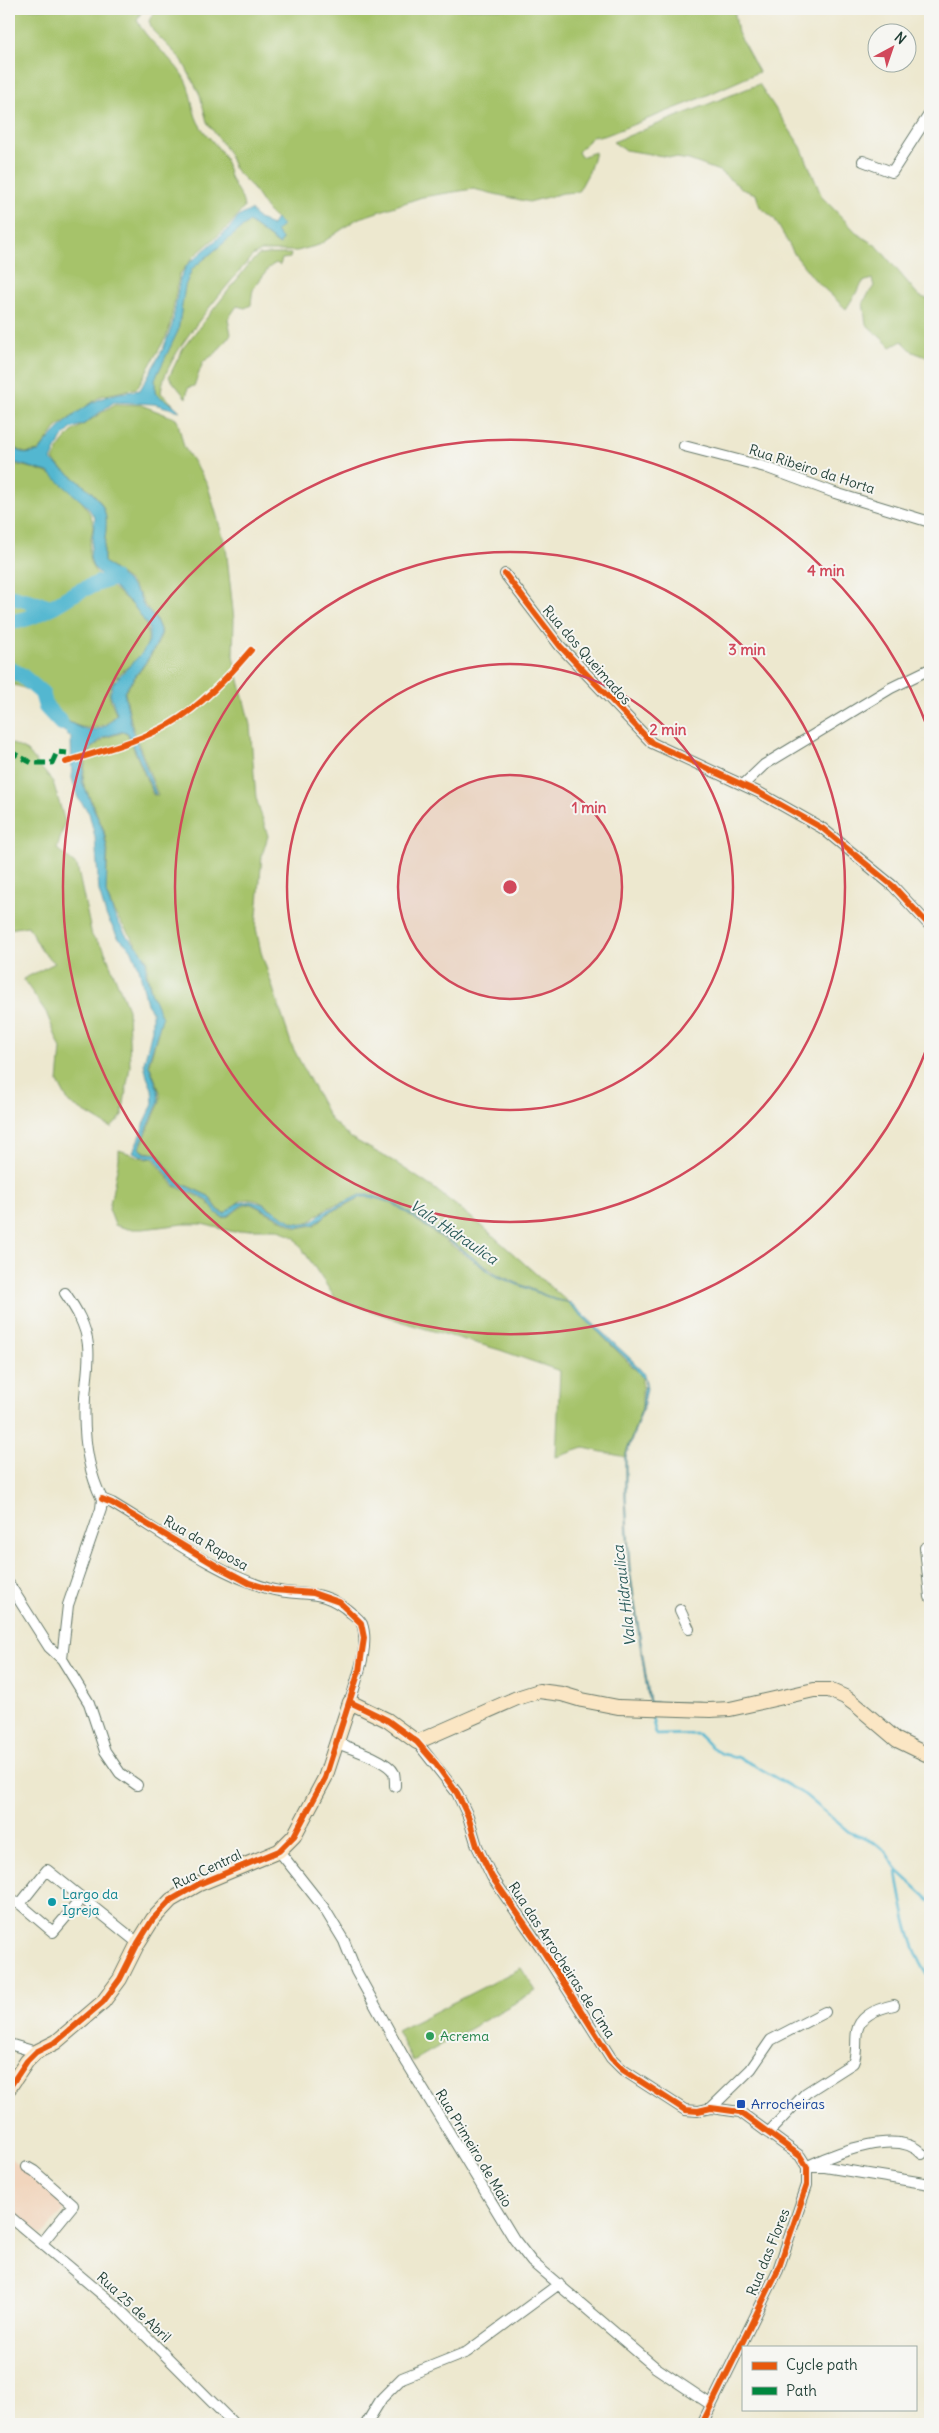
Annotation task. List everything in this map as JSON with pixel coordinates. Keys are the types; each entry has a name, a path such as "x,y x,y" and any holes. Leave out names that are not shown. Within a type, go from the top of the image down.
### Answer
{"street":[{"path":"863,161 892,172 930,114"},
{"name":"Rua Ribeiro da Horta","path":"684,446 766,467 835,493 930,522"},
{"name":"Rua dos Queimados","path":"505,574 560,646 652,743 743,785 822,828 893,886 930,926"},
{"path":"743,785 764,765 891,688 930,669"},
{"path":"62,1659 68,1605 98,1518 102,1499 95,1485 87,1455 84,1427 88,1345 79,1314 65,1293"},
{"name":"Rua da Raposa","path":"102,1499 249,1583 273,1590 313,1593 339,1602 361,1622 364,1638 360,1671 350,1702"},
{"path":"930,1546 925,1548 930,1597"},
{"path":"9,1584 49,1647 62,1659 89,1704 105,1751 120,1773 138,1785"},
{"path":"680,1610 690,1629"},
{"path":"417,1742 517,1698 539,1692 562,1694 618,1707 710,1710 730,1709 814,1690 829,1690 845,1697 856,1705 897,1740 930,1756"},
{"name":"Rua das Arrocheiras de Cima","path":"350,1702 387,1720 417,1742 457,1793 468,1816 477,1846 492,1877 540,1946 611,2058 623,2070 686,2110 698,2112 711,2108 740,2112 800,2156 807,2167"},
{"name":"Rua Central","path":"9,2088 27,2061 36,2052 56,2042 103,2002 120,1979 138,1943 153,1919 171,1900 199,1884 279,1852 294,1836 325,1778 350,1702"},
{"path":"337,1742 363,1753 389,1768 394,1774 395,1786"},
{"name":"Rua Primeiro de Maio","path":"279,1852 324,1908 344,1941 356,1970 407,2063 514,2239 532,2262 655,2367 710,2404"},
{"path":"20,1904 47,1870 138,1943"},
{"path":"9,1900 20,1904 53,1932 82,1898"},
{"path":"768,2133 806,2093 853,2063 856,2057 857,2031 860,2022 871,2013 894,2005"},
{"path":"711,2108 751,2069 771,2040 825,2012"},
{"path":"9,2044 36,2052"},
{"path":"807,2167 839,2152 870,2144 893,2144 916,2148 922,2154"},
{"path":"27,2167 74,2205 42,2243"},
{"path":"807,2167 826,2167 930,2184"},
{"name":"Rua das Flores","path":"702,2424 710,2404 778,2270 807,2186 807,2167"},
{"name":"Rua 25 de Abril","path":"9,2216 117,2307 234,2424"},
{"path":"366,2424 382,2398 402,2378 467,2352 559,2284"}],"shaded area":[{"path":"9,2157 67,2207 42,2235 9,2207"}],"green space":[{"path":"9,9 143,9 137,20 141,28 178,68 186,81 198,122 222,154 244,208 228,227 194,256 179,275 170,326 166,337 137,388 101,396 56,428 39,451 25,453 9,445"},
{"path":"155,9 734,9 738,33 759,72 694,101 604,136 593,136 578,152 581,157 595,152 589,172 578,192 563,193 529,202 473,189 422,197 357,219 319,245 297,251 261,251 252,256 198,322 172,361 164,378 161,393 174,405 163,400 155,393 155,379 178,331 185,286 192,269 249,222 279,245 282,239 276,231 283,225 270,214 251,186 235,170 228,152 207,122 200,95 182,60 153,31 149,21"},
{"path":"759,84 801,147 822,197 858,234 878,247 919,296 930,300 929,358 913,352 902,341 891,347 866,324 863,302 874,286 872,279 863,282 846,309 814,279 795,255 774,218 760,207 756,194 744,190 719,171 689,160 625,150 613,142"},
{"path":"291,254 290,258 282,259 280,265 276,263 268,269 254,289 251,305 245,308 237,306 228,319 231,334 216,353 203,362 194,386 188,388 186,398 169,377 183,348 250,263 259,255"},
{"path":"115,404 141,405 177,419 184,447 207,483 226,547 234,620 233,656 250,725 256,798 268,836 262,855 256,928 261,952 292,1046 330,1119 351,1138 393,1161 435,1189 482,1226 570,1304 642,1376 642,1408 625,1457 584,1448 556,1457 560,1371 500,1350 409,1324 335,1298 295,1238 278,1229 252,1229 234,1232 202,1224 183,1224 143,1229 128,1229 115,1225 109,1209 119,1159 119,1150 146,1159 153,1158 174,1186 206,1200 216,1213 223,1218 243,1206 251,1204 297,1228 315,1225 329,1213 359,1199 331,1206 312,1220 303,1223 295,1223 288,1220 259,1201 251,1199 240,1201 224,1213 219,1210 209,1196 177,1181 158,1154 145,1152 140,1148 160,1102 160,1092 149,1064 162,1018 152,995 147,973 147,960 115,914 106,893 108,850 104,830 83,782 85,763 92,748 105,738 124,732 127,733 153,795 158,795 133,729 125,692 150,657 162,633 156,619 129,581 104,562 106,519 100,501 53,460 62,443 72,432","holes":["409,1215 499,1275 543,1294 493,1275"]},
{"path":"9,462 41,470 52,475 68,487 83,503 92,520 93,527 89,558 93,568 99,576 135,608 142,617 146,627 148,638 142,653 111,684 109,695 116,714 108,723 99,727 89,728 69,722 50,710 28,690 9,684"},
{"path":"9,742 27,751 53,782 65,822 57,849 77,866 92,936 103,947 128,1009 130,1066 122,1116 111,1128 69,1103 58,1082 61,1049 46,1012 23,979 55,963 41,950 28,926 9,929"},
{"path":"521,1968 536,1991 413,2061 397,2031"}],"water":[{"path":"251,210 258,219 271,226 276,219 283,225 276,231 282,239 280,245 249,222 192,269 185,286 178,331 155,379 155,393 180,411 154,404 114,402 84,424 71,429 61,439 51,460 84,486 99,501 106,519 104,562 128,582 139,595 144,607 156,620 161,633 149,657 124,692 132,730 156,794 154,794 128,733 124,731 104,737 92,747 84,762 82,782 103,830 107,850 106,893 114,915 126,935 140,949 146,960 146,974 152,995 162,1018 148,1063 158,1089 159,1101 139,1148 145,1153 157,1154 177,1182 208,1196 218,1210 224,1214 238,1203 251,1201 262,1204 293,1222 303,1224 314,1221 323,1212 360,1195 371,1195 393,1202 458,1246 494,1274 567,1302 555,1300 493,1275 457,1247 392,1203 370,1197 361,1197 329,1212 315,1224 298,1227 251,1203 243,1205 223,1217 216,1213 207,1199 175,1185 154,1157 147,1158 133,1152 153,1103 152,1089 144,1063 152,1030 152,1011 147,1004 139,968 131,949 118,937 106,915 99,891 95,837 89,813 78,798 72,778 71,737 60,728 46,707 82,728 100,729 108,724 117,714 110,694 113,683 143,652 149,641 149,628 134,606 93,567 90,557 95,518 87,506 48,472 9,461 9,446 25,454 39,452 62,426 92,403 115,394 140,390 163,349 172,326 180,278 187,265 229,229 238,217"},
{"path":"567,1302 571,1303 633,1361 644,1374 647,1388 643,1408 626,1456 626,1497 630,1570 650,1702 698,1703 649,1704 629,1571 625,1497 625,1457 642,1408 645,1381 631,1363"}],"waterway":[{"path":"9,622 33,616 80,591 113,578"},
{"path":"9,596 51,607"},
{"path":"9,669 21,675 42,693 46,707 61,723"},
{"name":"Vala Hidraulica","path":"652,1717 656,1735 698,1734 710,1746 722,1754 737,1757 754,1765 805,1795 849,1832 875,1843 885,1851 898,1871 930,1901"},
{"path":"897,1872 904,1913 912,1942 930,1978"}],"marked path":[{"path":"9,751 32,763 52,763 57,752 67,753"}],"cycle path":[{"path":"505,574 560,646 652,743 760,793 822,828 893,886 930,926"},
{"path":"66,762 132,741 170,724 192,709 214,690 251,650"},
{"path":"9,2088 27,2061 36,2052 56,2042 103,2002 120,1979 138,1943 153,1919 171,1900 199,1884 279,1851 294,1836 325,1778 359,1671 364,1638 361,1623 339,1602 313,1593 273,1590 249,1583 102,1499"},
{"path":"350,1702 387,1720 417,1742 436,1764 457,1793 468,1816 477,1846 492,1877 540,1946 611,2058 623,2070 685,2110 698,2111 711,2108 740,2112 800,2156 807,2167 807,2185 778,2270 702,2424"}],"place":[{"name":"Largo da Igreja","path":"52,1902"},
{"name":"Acrema","path":"430,2036"},
{"name":"Arrocheiras","path":"741,2104"}]}
